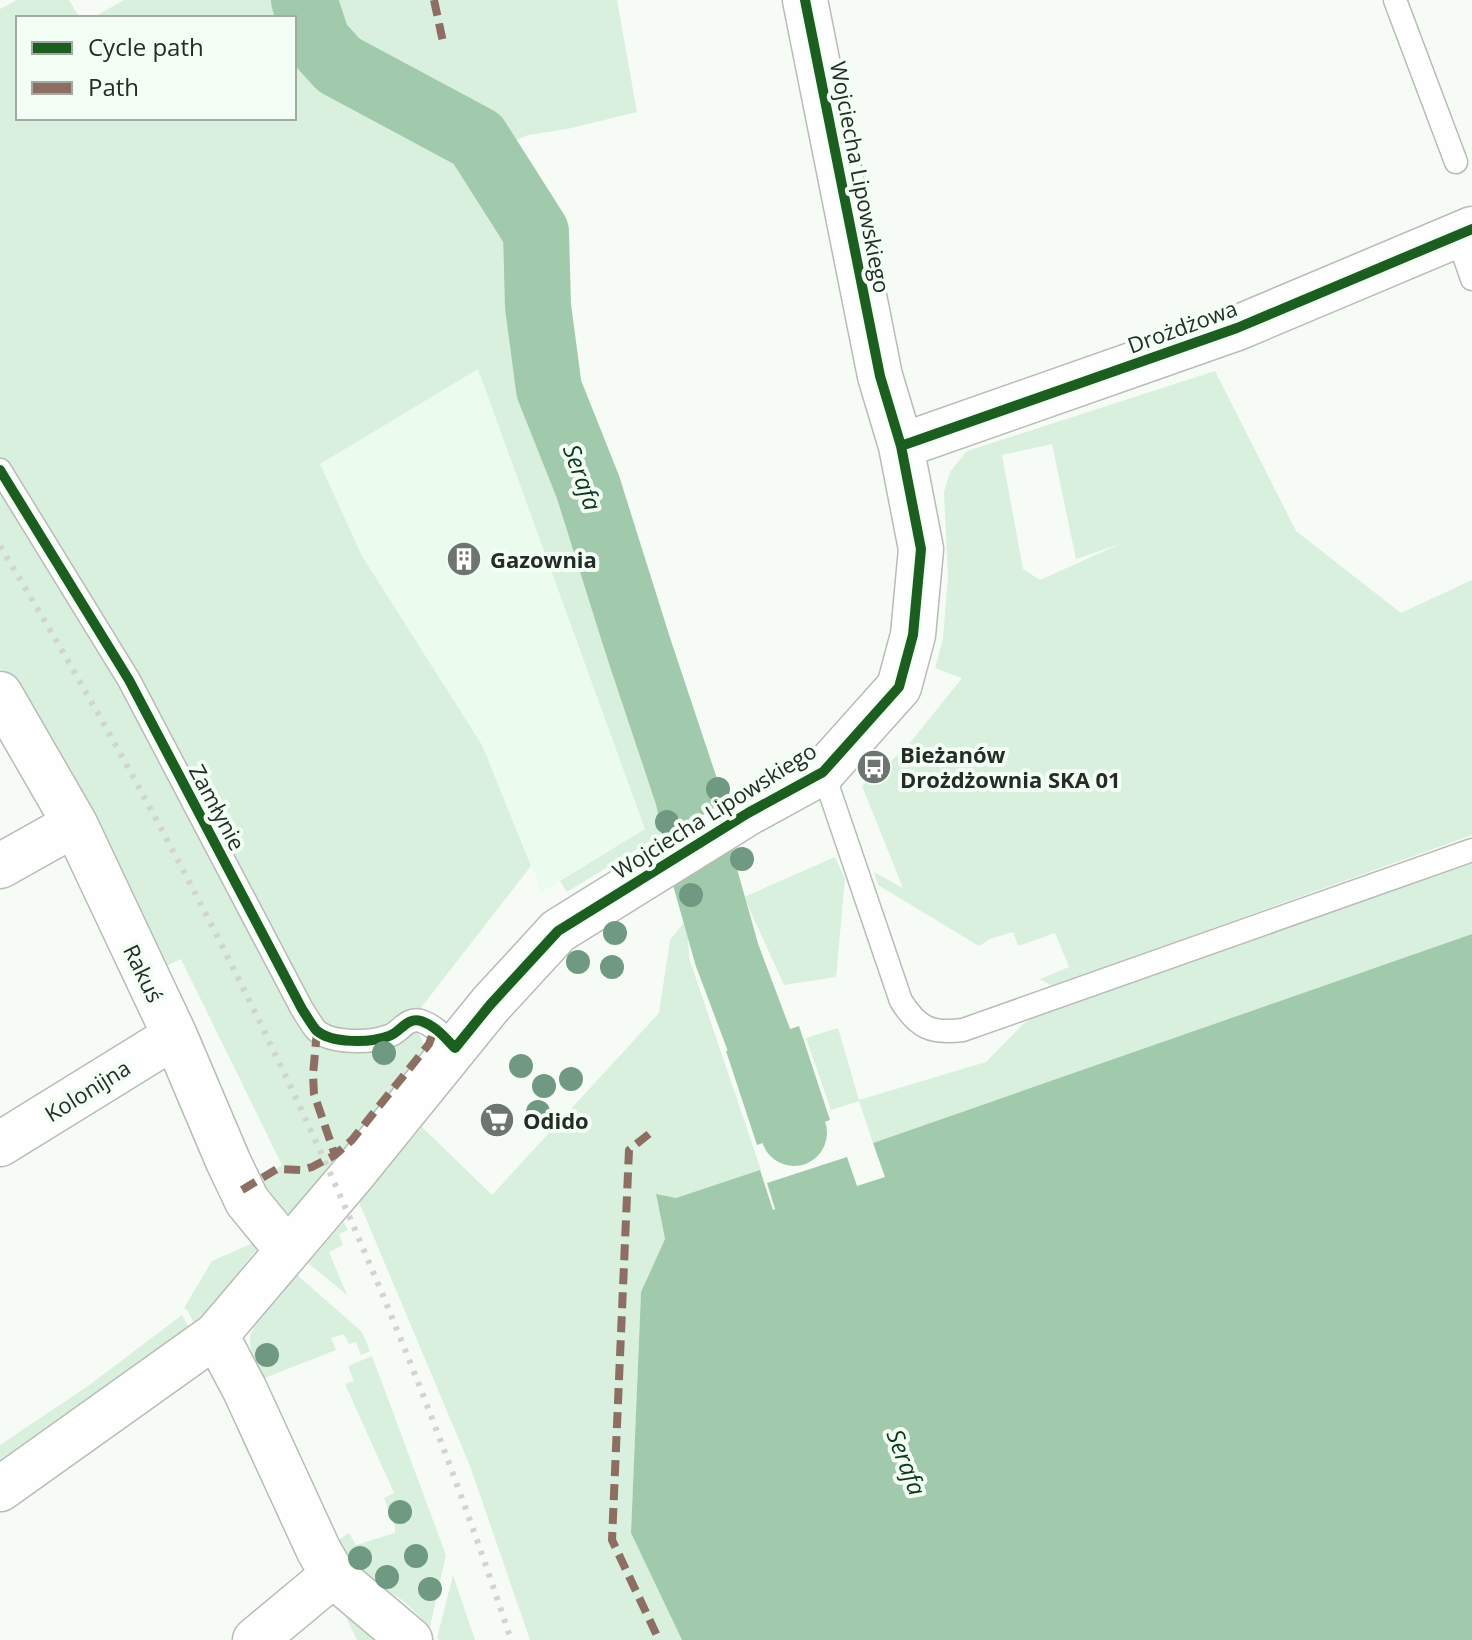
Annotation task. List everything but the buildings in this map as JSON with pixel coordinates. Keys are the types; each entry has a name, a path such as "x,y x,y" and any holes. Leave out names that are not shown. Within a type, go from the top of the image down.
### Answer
{"street":[{"name":"Wojciecha Lipowskiego","path":"0,1489 216,1335 353,1174 490,1005 558,931 748,813 823,772 899,687 913,635 921,549 901,446 880,376 805,0"},
{"name":"Drożdżowa","path":"901,446 1237,328 1464,232"},
{"name":"Rakuś","path":"0,694 75,824 175,1036 247,1201 287,1250"},
{"path":"0,866 75,824"},
{"name":"Kolonijna","path":"0,1144 175,1036"},
{"path":"216,1335 333,1575 410,1640"},
{"path":"255,1640 333,1575"}],"lane":[{"path":"1402,2 1456,162"},
{"path":"1464,232 1472,279"},
{"name":"Zamłynie","path":"0,470 129,680 302,1009 317,1031 337,1039 361,1041 392,1035 404,1023 418,1020 435,1028 455,1048"},
{"path":"823,772 901,1001 911,1017 925,1028 944,1032 963,1030 1472,850"}],"shaded area":[{"path":"17,0 69,0 79,16 16,16 16,120 296,120 296,16 96,16 124,0 617,0 637,112 528,135 507,144 552,217 567,266 561,329 570,384 615,495 706,771 723,796 567,892 560,881 645,829 478,369 320,464 362,556 482,745 531,866 413,1018 428,1056 297,1211 284,1214 251,1184 282,1165 181,959 156,971 32,718 0,668 0,9"},
{"path":"478,368 645,829 542,892 482,745 362,556 320,464"},
{"path":"1215,371 1296,531 1401,613 1472,580 1472,835 1052,986 1040,979 1069,967 1055,933 1018,946 1013,932 979,946 878,885 874,872 903,888 862,786 905,749 962,678 935,668 943,639 948,575 944,492 950,472 967,451","holes":["1052,444 1076,559 1120,544 1040,580 1023,569 1002,455"]},
{"path":"835,857 845,879 836,977 784,985 744,897"},
{"path":"1472,858 1472,934 873,1143 859,1101 831,1110 806,1038 838,1028 859,1100 986,1062 1023,1024 1051,1007"},
{"path":"687,919 689,958 761,1170 676,1198 656,1195 665,1239 641,1292 631,1533 682,1640 530,1640 470,1466 359,1202 422,1127 492,1195 659,1013 670,940"},
{"path":"344,1222 348,1230 339,1234 343,1245 329,1252 347,1295 308,1263"},
{"path":"255,1242 257,1249 196,1327 184,1308 212,1261"},
{"path":"297,1275 362,1332 370,1351 361,1355 356,1342 349,1344 344,1334 331,1338 336,1350 262,1379 252,1351 251,1334 268,1307"},
{"path":"182,1315 191,1331 0,1471 0,1445 88,1386"},
{"path":"372,1356 446,1555 430,1627 405,1602 351,1566 333,1543 349,1533 356,1545 395,1533 384,1498 394,1493 345,1384 354,1381 348,1366"},
{"path":"453,1575 475,1640 437,1638"},
{"path":"338,1600 396,1640 357,1640"}],"water":[{"path":"1472,934 1472,1640 682,1640 631,1533 641,1292 665,1239 656,1194 676,1198 760,1170 773,1210 767,1183 847,1157 857,1186 885,1177 873,1143"},
{"path":"799,1026 830,1120 757,1145 726,1051"}],"waterway":[{"name":"Serafa","path":"304,0 318,42 339,65 477,139 536,232 538,306 549,389 588,487 688,796 705,877 727,955 794,1133"}],"railway":[{"path":"0,546 150,808 287,1078 407,1356 511,1640"}],"marked path":[{"path":"434,0 443,42"},
{"path":"242,1190 277,1169 301,1170 335,1155 352,1140 429,1044 435,1028"},
{"path":"317,1031 314,1094 335,1155"},
{"path":"649,1134 629,1150 612,1540 659,1640"}],"cycle path":[{"path":"0,470 129,680 314,1028 331,1038 362,1041 389,1036 416,1020 436,1029 455,1048 558,931 748,813 823,772 899,687 913,635 921,549 901,446 880,376 805,0"},
{"path":"901,446 1237,328 1472,229"}],"place":[{"name":"Gazownia","path":"464,559"},
{"name":"Bieżanów Drożdżownia SKA 01","path":"874,767"},
{"name":"Odido","path":"497,1120"}]}
